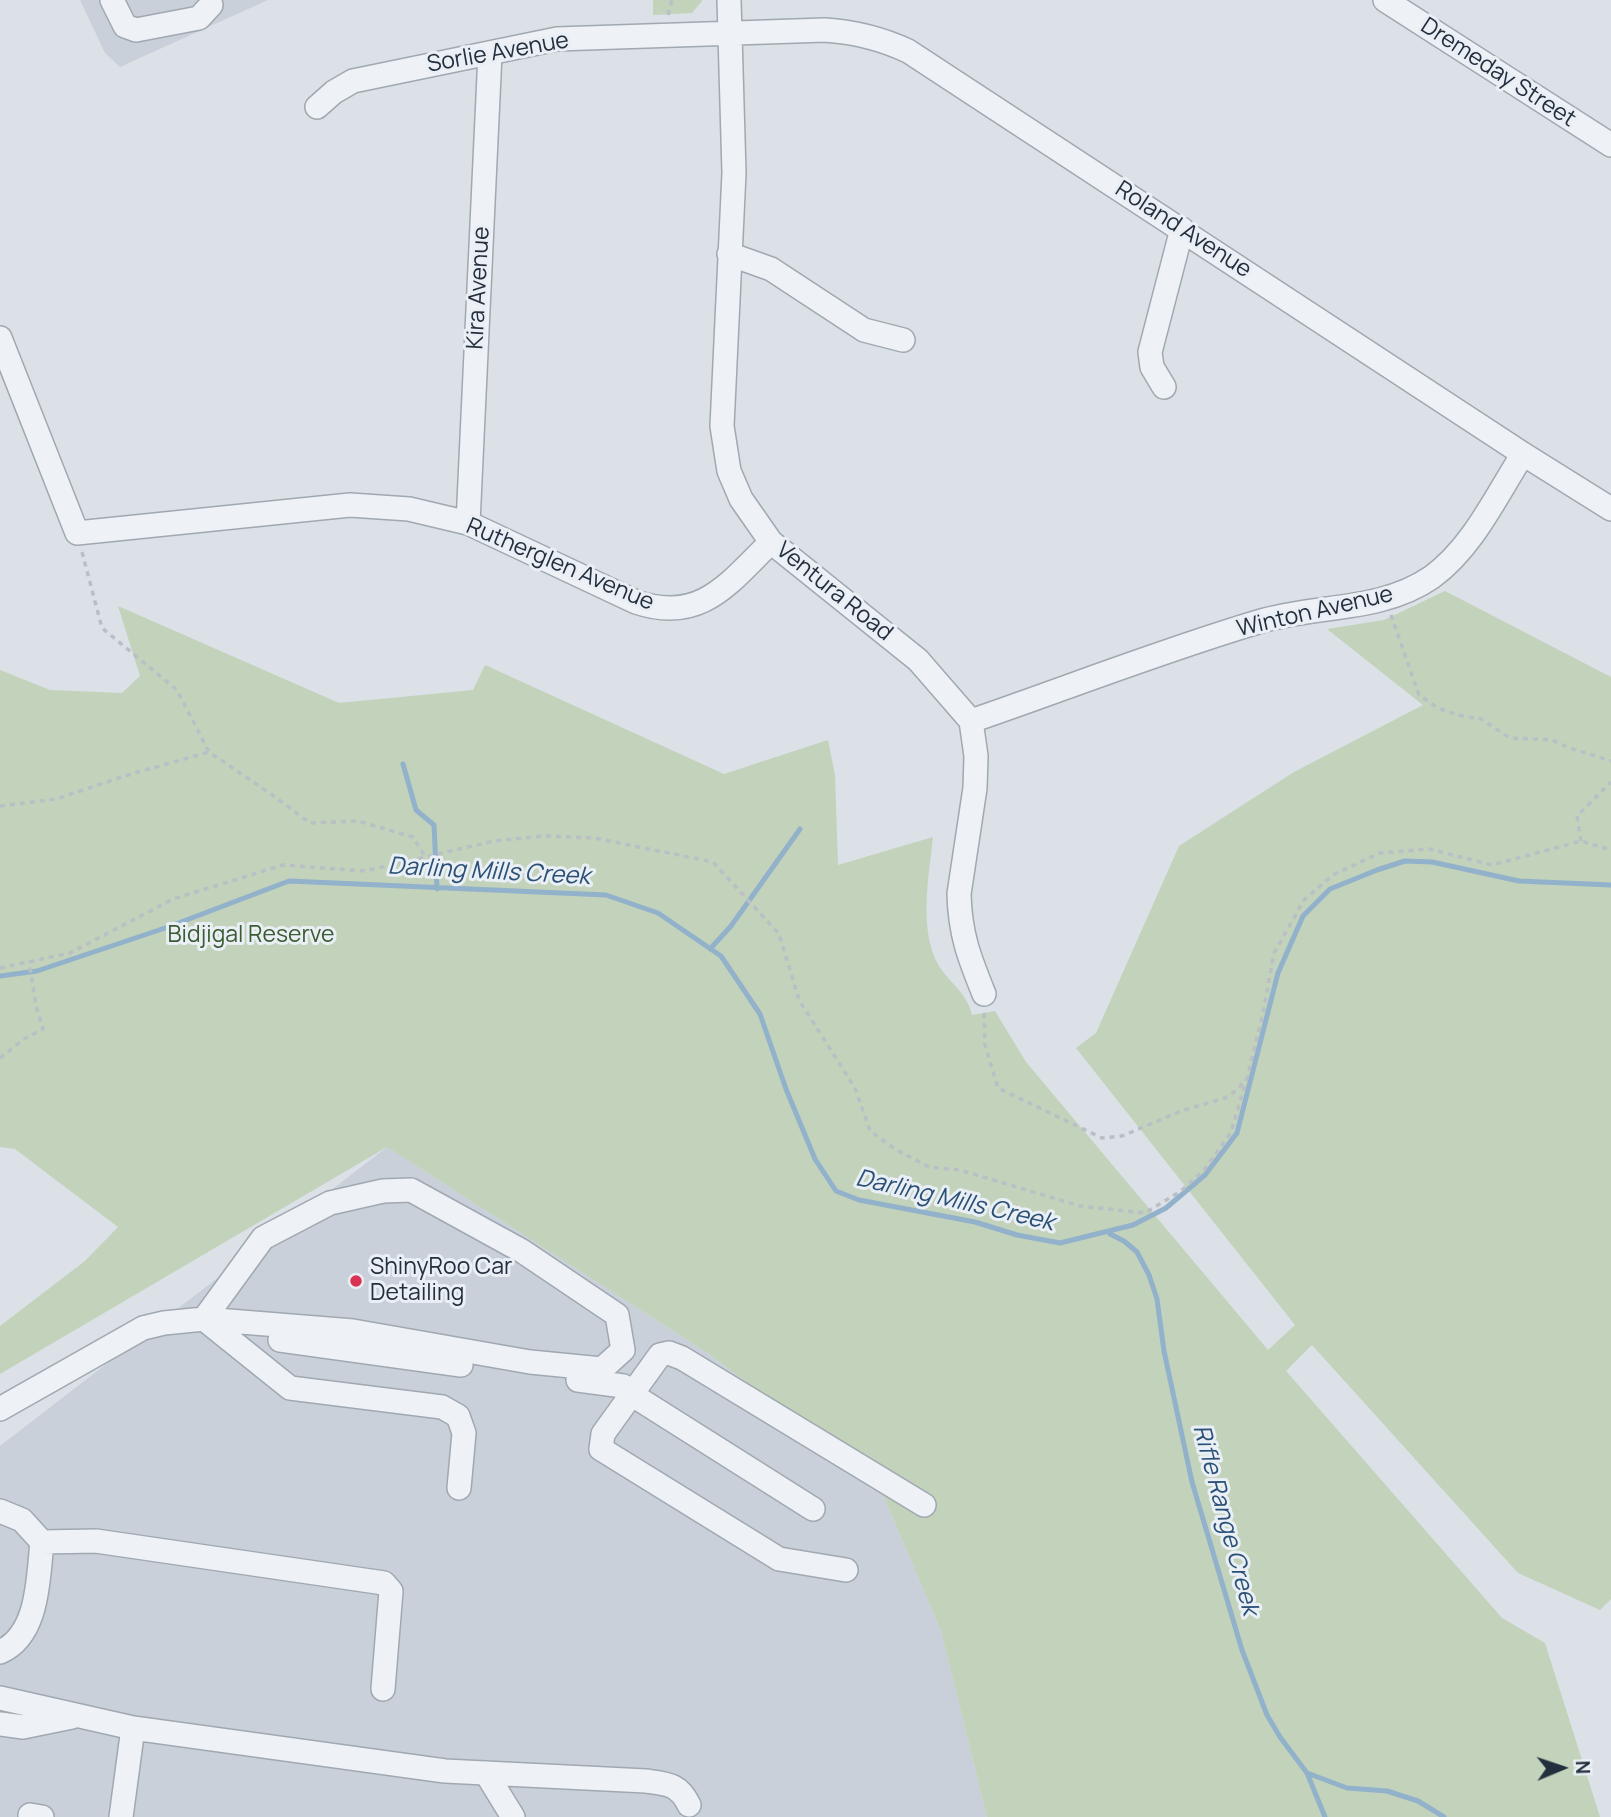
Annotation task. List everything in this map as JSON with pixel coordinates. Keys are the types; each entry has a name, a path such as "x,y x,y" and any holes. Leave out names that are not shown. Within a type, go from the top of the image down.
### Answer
{"street":[{"name":"Ventura Road","path":"729,0 734,173 722,426 723,445 734,486 771,542 918,660 971,721"},
{"name":"Dremeday Street","path":"1385,0 1611,145"},
{"path":"114,4 129,15 176,23 199,18 211,5"},
{"name":"Roland Avenue","path":"730,33 825,30 852,32 880,38 908,51 1611,509"},
{"name":"Sorlie Avenue","path":"317,107 334,92 353,81 564,39 730,33"},
{"name":"Kira Avenue","path":"468,523 490,54"},
{"path":"1164,387 1152,367 1150,352 1182,229"},
{"path":"729,254 771,269 864,330 903,340"},
{"path":"0,338 7,378 76,533"},
{"name":"Winton Avenue","path":"971,721 1260,621 1343,608 1385,598 1429,579 1462,550 1523,454"},
{"name":"Rutherglen Avenue","path":"76,533 350,505 409,509 468,523 636,602 664,609 694,606 707,601 771,542"},
{"path":"971,721 976,756 975,788 959,894 959,912 964,943 984,994"},
{"path":"0,1409 143,1328 164,1323 213,1326 354,1331 530,1362 602,1369 623,1350 617,1315 522,1251 411,1190 383,1191 330,1203 263,1238 213,1326"},
{"path":"213,1326 623,1386 813,1508"},
{"path":"213,1326 290,1388 442,1406 458,1416 464,1433 459,1488"},
{"path":"846,1570 779,1559 601,1449 603,1434 660,1355 677,1355 924,1505"},
{"path":"0,1511 22,1520 42,1542 35,1604 22,1634 9,1649 0,1653"},
{"path":"42,1542 96,1541 384,1583 391,1591 383,1689"},
{"path":"0,1698 28,1702 75,1716 133,1728 445,1771 667,1784 682,1791 689,1805"},
{"path":"0,1724 23,1727 75,1716"},
{"path":"121,1817 133,1728"},
{"path":"486,1773 513,1817"}],"path":[{"path":"667,20 672,0"},
{"path":"76,533 102,628 177,690 209,752 310,823 358,821 413,836 425,856"},
{"path":"1385,598 1419,695 1438,708 1480,719 1510,737 1552,740 1611,761"},
{"path":"0,806 56,799 209,752"},
{"path":"1581,841 1577,817 1611,782"},
{"path":"0,968 70,953 173,899 283,865 365,871 494,841 544,836 595,838 713,862 779,934 799,1000 855,1088 870,1131 895,1149 929,1167 960,1170 1080,1206 1145,1213 1181,1191 1205,1169 1231,1132 1263,1013 1274,953 1304,900 1333,875 1380,853 1429,849 1492,865 1581,841 1611,850"},
{"path":"0,1058 43,1029 36,1006 29,962"},
{"path":"984,994 985,1045 999,1088 1102,1138 1122,1136 1181,1111 1225,1098 1237,1090 1247,1078"}],"shaded area":[{"path":"80,0 268,0 120,67 105,53"},
{"path":"387,1147 709,1354 877,1481 941,1631 987,1817 0,1817 0,1446"}],"green space":[{"path":"653,0 702,1 692,13 653,15"},
{"name":"Bidjigal Reserve","path":"1445,591 1611,677 1611,1599 1600,1610 1518,1573 1312,1345 1286,1371 1502,1618 1545,1643 1600,1817 987,1817 941,1631 877,1481 709,1354 387,1147 0,1374 0,1326 85,1261 118,1227 15,1149 0,1147 0,670 50,690 122,693 140,676 118,606 339,703 473,690 485,665 724,774 828,740 835,775 838,865 933,837 927,920 933,952 939,966 962,994 972,1015 995,1011 1026,1062 1268,1350 1295,1325 1076,1048 1096,1033 1179,846 1294,772 1423,705 1327,629 1384,620"}],"waterway":[{"path":"403,764 416,810 434,825 437,889"},
{"path":"710,949 731,926 800,829"},
{"name":"Darling Mills Creek","path":"0,976 37,971 168,927 289,881 606,895 658,913 721,956 760,1014 786,1089 815,1159 836,1191 859,1200 975,1222 1017,1235 1060,1243 1133,1225 1166,1208 1205,1175 1237,1133 1278,973 1303,916 1330,889 1405,861 1432,862 1519,881 1611,885"},
{"name":"Rifle Range Creek","path":"1110,1234 1137,1252 1149,1275 1157,1299 1164,1351 1192,1482 1242,1650 1267,1715 1307,1773 1325,1817"},
{"path":"1307,1773 1347,1788 1387,1791 1418,1801 1444,1817"}],"place":[{"name":"ShinyRoo Car Detailing","path":"356,1281"}]}
